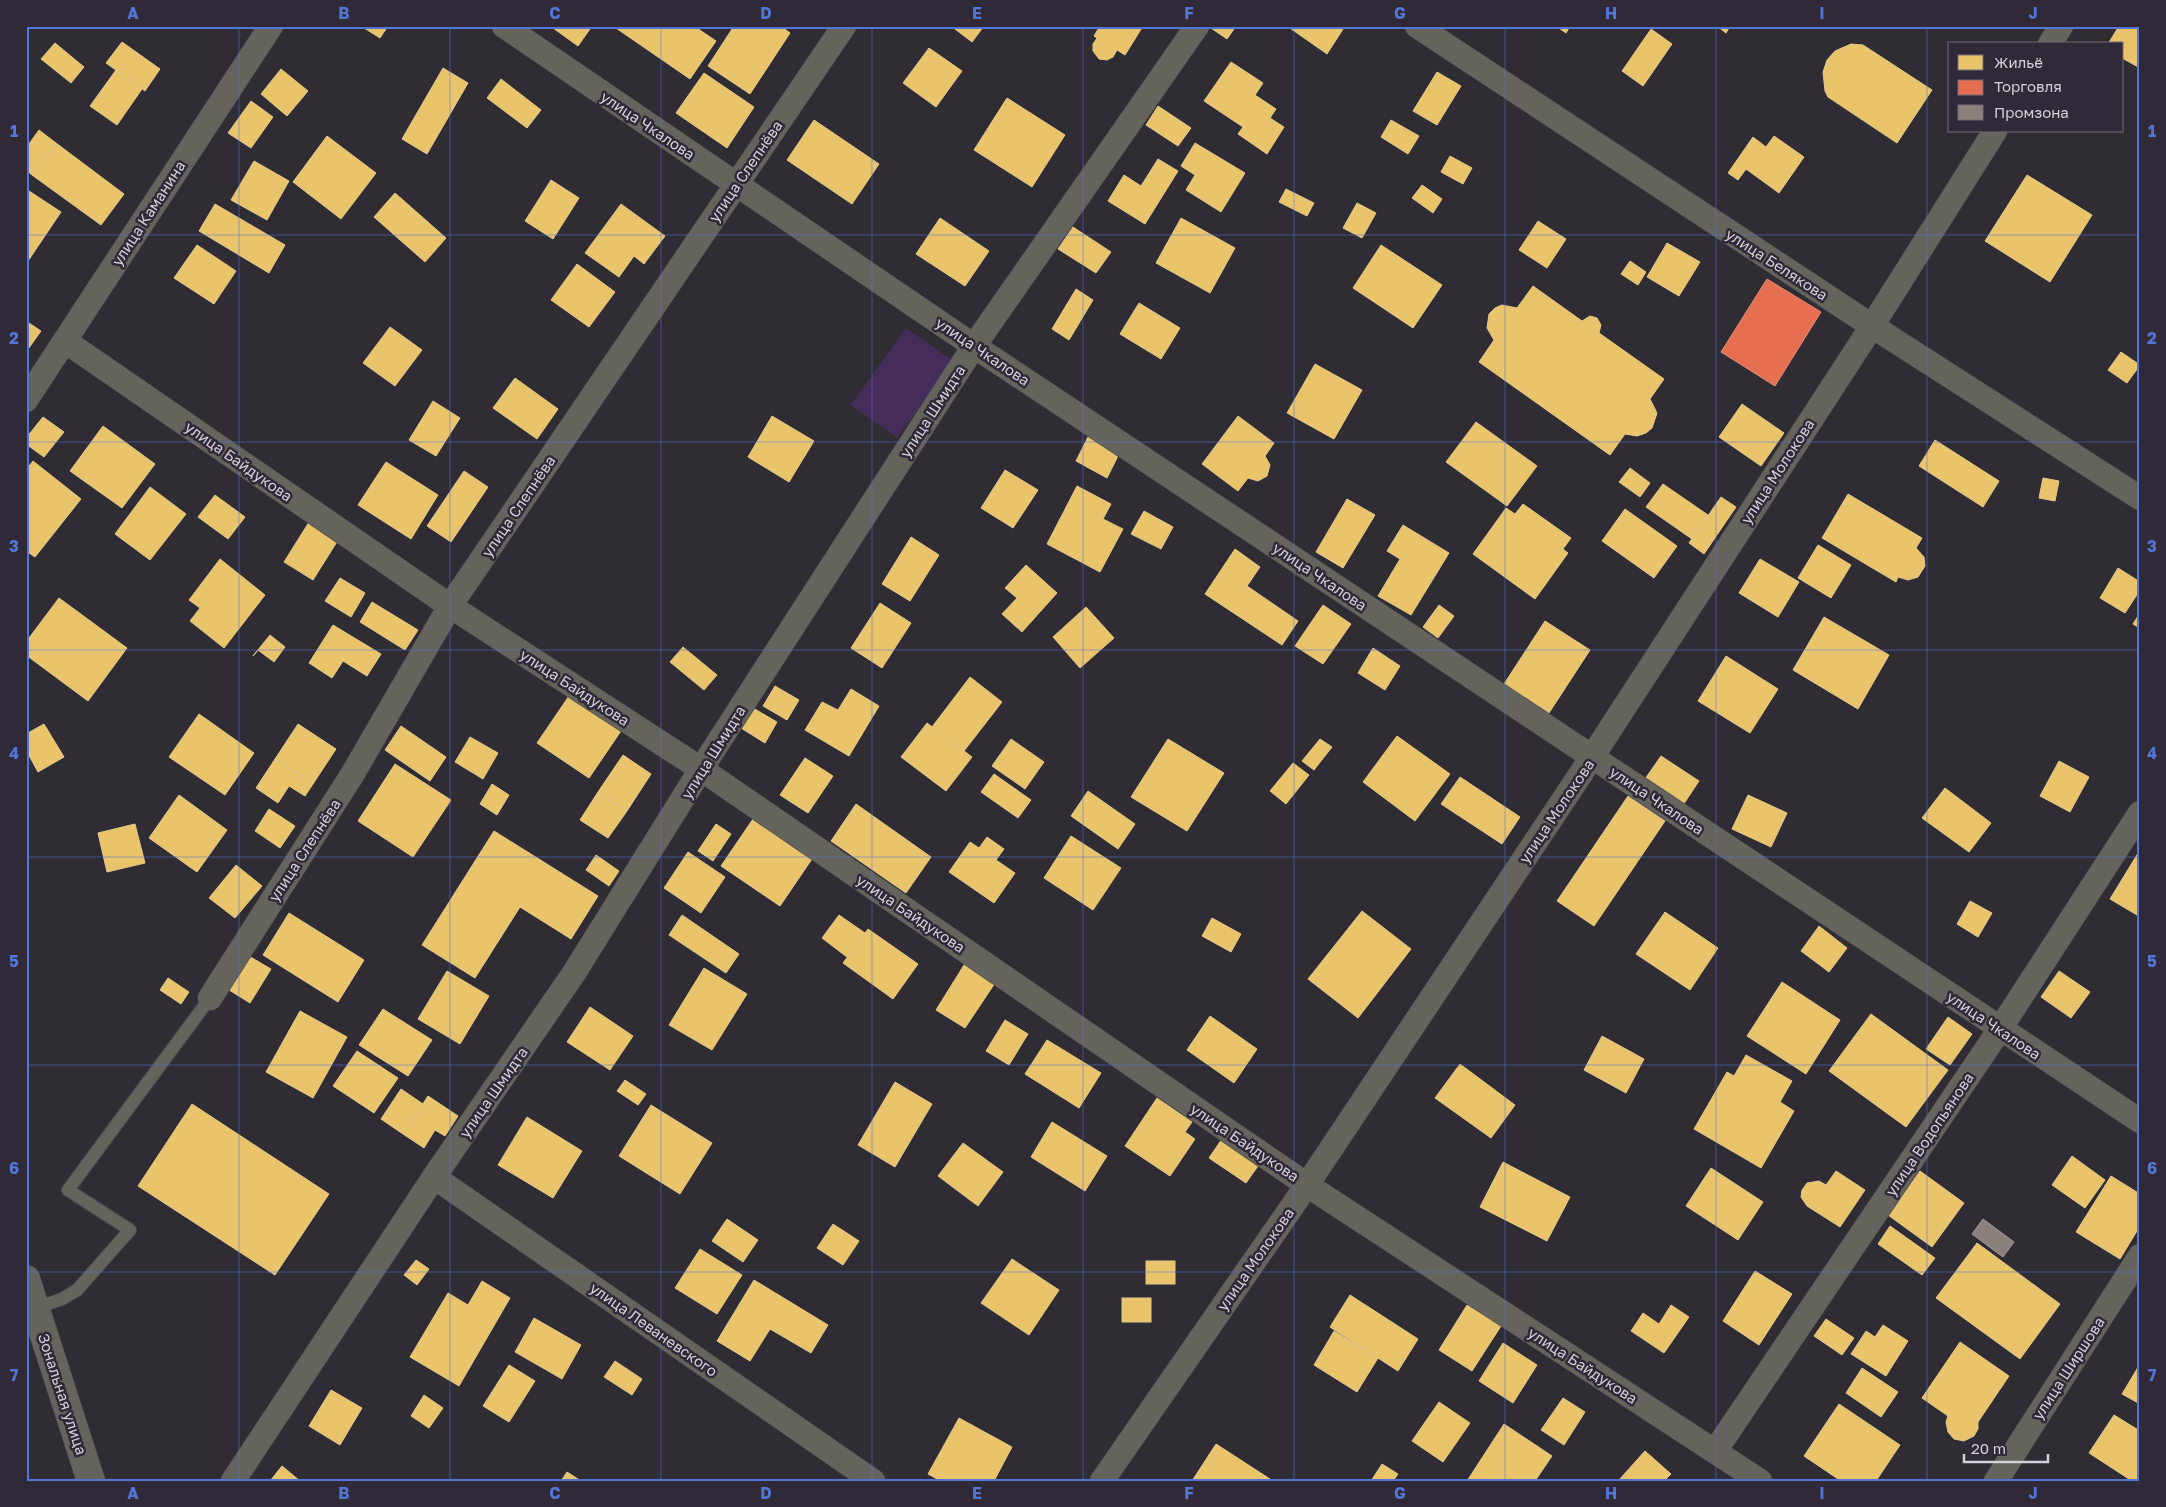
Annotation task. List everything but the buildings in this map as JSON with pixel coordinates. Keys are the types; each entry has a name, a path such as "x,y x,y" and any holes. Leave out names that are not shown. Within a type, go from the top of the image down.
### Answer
{"street":[{"name":"улица Каманина","path":"26,400 271,26"},
{"name":"улица Чкалова","path":"504,26 974,346 2140,1121"},
{"name":"улица Слепнёва","path":"210,998 352,775 450,606 844,26"},
{"name":"улица Шмидта","path":"233,1481 434,1177 574,973 701,769 974,346 1197,26"},
{"name":"улица Белякова","path":"1417,26 1872,326 2140,498"},
{"path":"2051,42 2061,26"},
{"name":"улица Молокова","path":"1102,1481 1307,1185 1592,757 1872,326 1994,132"},
{"name":"улица Байдукова","path":"65,341 450,606 701,769 1307,1185 1760,1481"},
{"name":"улица Водопьянова","path":"1715,1451 2000,1029 2140,813"},
{"name":"улица Леваневского","path":"434,1177 873,1481"},
{"name":"улица Ширшова","path":"1996,1481 2140,1256"},
{"name":"Зональная улица","path":"26,1279 91,1481"}],"lane":[{"path":"36,1308 62,1299 77,1290 130,1230 68,1190 210,998"}],"shaded area":[{"path":"906,328 953,361 897,438 851,405"}]}
